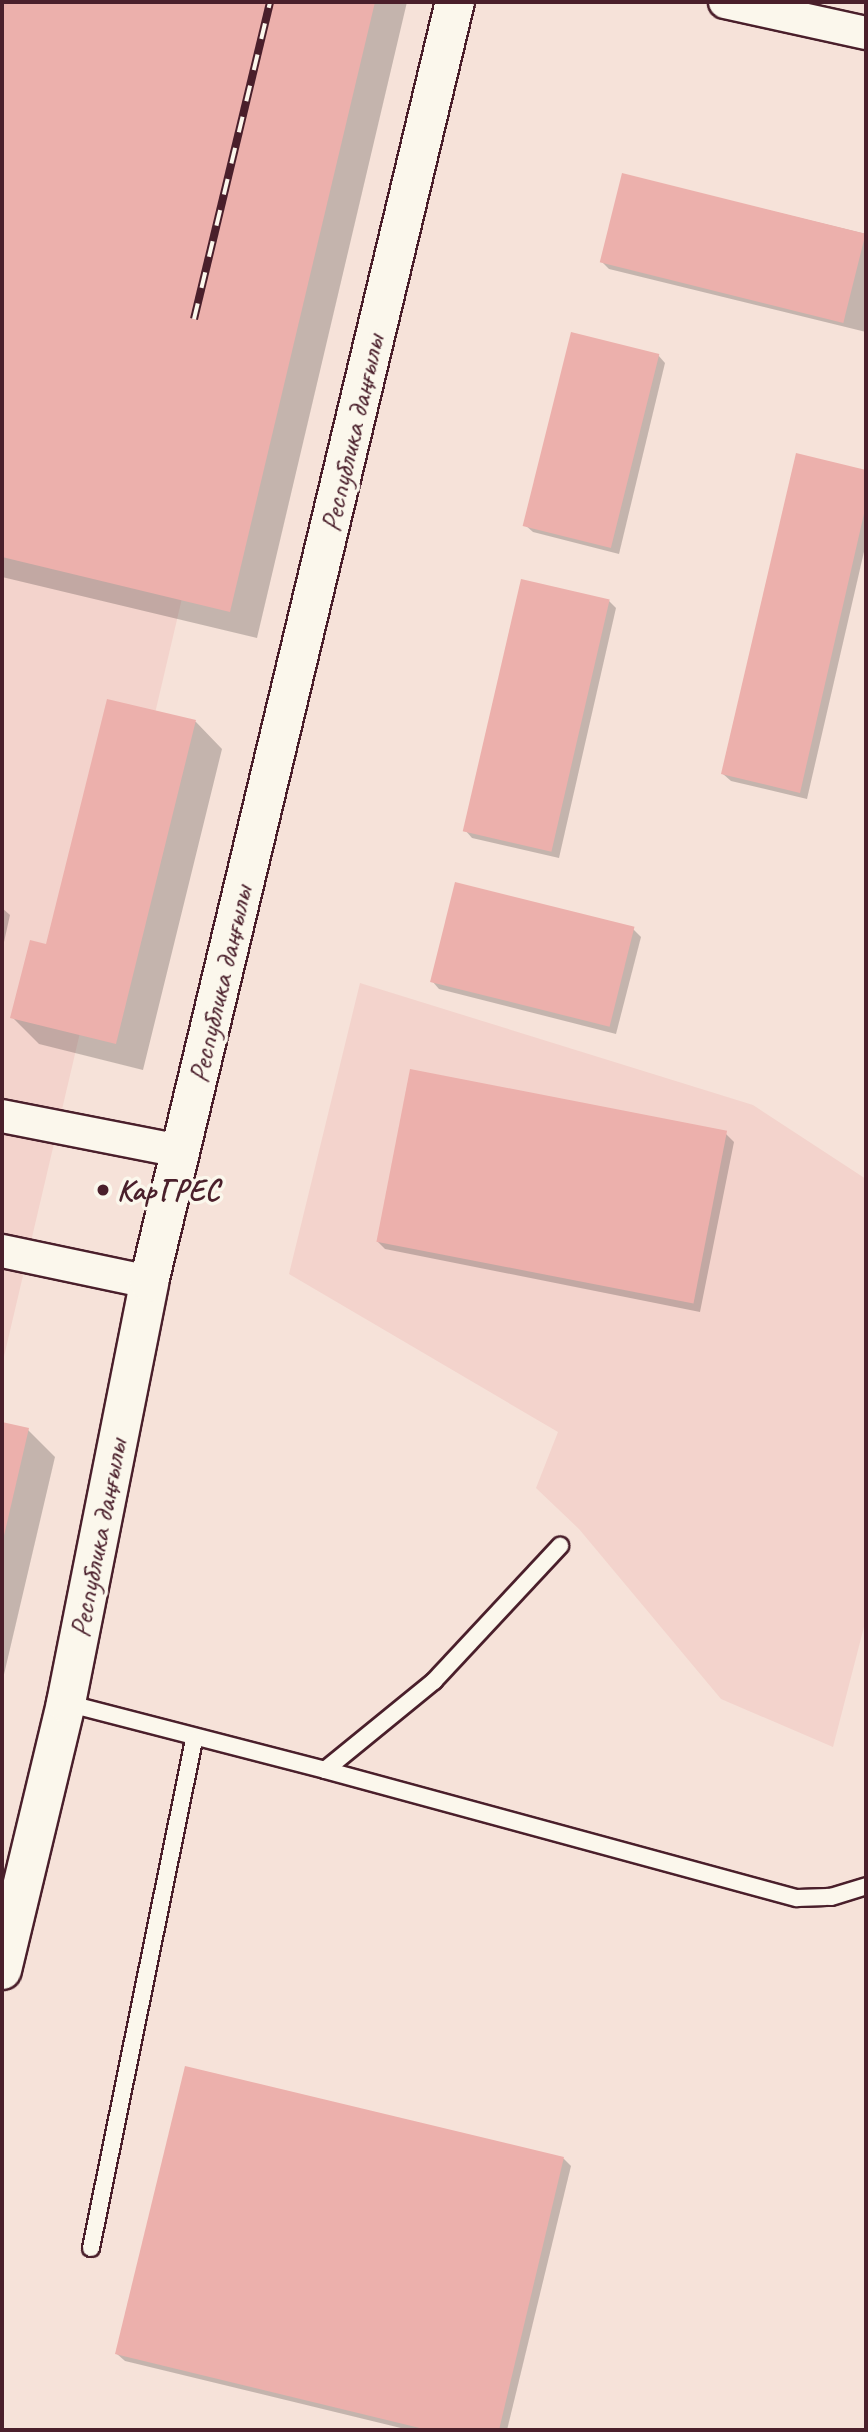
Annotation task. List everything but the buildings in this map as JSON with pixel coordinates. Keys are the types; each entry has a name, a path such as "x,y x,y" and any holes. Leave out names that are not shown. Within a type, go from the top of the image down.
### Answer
{"main road":[{"name":"Республика даңғылы","path":"2,1970 66,1703 149,1282 455,2"}],"street":[{"path":"725,2 866,33"},
{"path":"2,1116 180,1151"},
{"path":"2,1251 149,1282"}],"lane":[{"path":"325,1770 434,1681 561,1546"},
{"path":"66,1703 194,1740 325,1770 797,1898 831,1897 866,1886"},
{"path":"91,2248 194,1740"}],"shaded area":[{"path":"2,2 322,2 2,1365"},
{"path":"360,983 753,1105 866,1179 866,1619 833,1747 721,1699 579,1529 536,1488 558,1432 289,1274"}],"railway":[{"path":"194,319 270,2"}],"place":[{"name":"КарГРЕС","path":"103,1190"}]}
